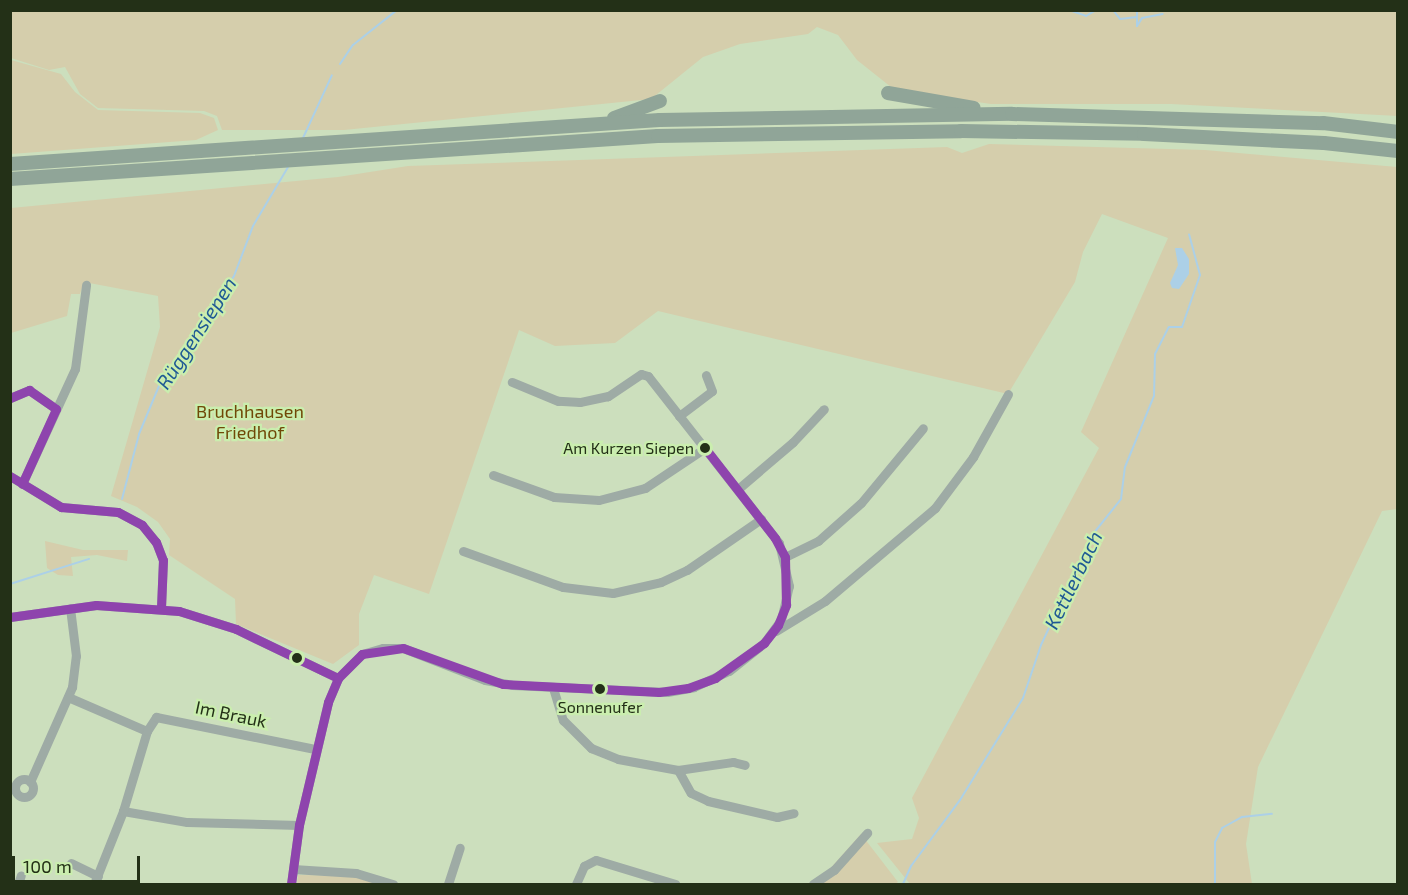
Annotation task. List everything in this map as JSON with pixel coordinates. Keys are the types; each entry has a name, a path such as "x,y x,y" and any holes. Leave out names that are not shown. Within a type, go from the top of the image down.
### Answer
{"highway":[{"path":"888,93 1012,114"},
{"path":"533,128 554,122 618,117 660,101"},
{"path":"10,164 660,120 1012,114 1323,123 1398,132"},
{"path":"10,179 658,136 961,131 1144,134 1324,143 1398,152"}],"street":[{"path":"22,484 76,364 86,285"},
{"path":"512,382 558,401 580,402 608,396 646,374 738,489 785,557 788,597 774,632"},
{"path":"676,413 712,391 706,375"},
{"path":"10,398 27,390 56,409"},
{"path":"291,885 299,825 315,749 338,678 362,654 398,647 427,655 485,680 553,688 674,691 714,678 749,656 774,632 825,601 935,508 973,457 1008,394"},
{"path":"738,489 787,448 824,409"},
{"path":"785,557 818,540 861,503 923,429"},
{"path":"493,475 554,497 599,500 645,488 705,448"},
{"path":"10,476 61,507 118,512 142,525 156,543 163,560 161,608"},
{"path":"463,551 563,587 613,593 677,575 709,557 760,519"},
{"path":"10,617 70,608 125,604 161,608 217,622 338,678"},
{"path":"30,782 22,780 13,789 20,796 26,797 32,791 30,782 68,697 76,656 70,608"},
{"path":"553,688 563,720 583,743 618,759 678,770 733,762 745,765"},
{"path":"68,697 147,731 123,811 96,880 70,863"},
{"name":"Im Brauk","path":"147,731 152,720 161,716 315,749"},
{"path":"678,770 688,789 703,799 777,817 794,813"},
{"path":"123,811 187,822 299,825"},
{"path":"813,885 834,870 867,833"},
{"path":"448,885 460,848"},
{"path":"576,885 584,866 596,860 675,885"},
{"path":"293,869 356,873 393,885"}],"green space":[{"path":"11,10 1397,10 1398,116 1171,104 991,104 916,93 891,87 857,60 838,35 817,27 808,34 740,44 703,57 651,99 344,130 222,130 217,116 204,111 98,108 80,94 65,67 49,70 11,58"},
{"path":"11,60 61,74 75,92 98,110 200,113 214,118 218,130 196,140 11,154"},
{"name":"Bruchhausen Friedhof","path":"989,144 1205,150 1397,167 1397,509 1382,511 1258,767 1246,844 1252,884 910,884 877,843 912,839 919,818 912,798 1099,448 1081,432 1168,238 1102,214 1083,252 1075,282 1008,394 658,311 615,343 555,346 519,330 429,594 374,575 359,614 359,645 333,664 236,624 235,599 169,555 170,539 158,522 137,507 111,496 160,327 158,296 84,282 80,294 71,294 67,316 11,333 11,208 338,177 408,166 947,147 962,153"},
{"path":"45,541 83,550 128,550 127,561 97,555 71,557 73,576 58,575 47,568"},
{"path":"861,834 898,882 895,884 808,884 828,871"},
{"path":"298,875 367,876 389,884 297,884"}],"water":[{"path":"1175,248 1182,248 1189,259 1189,274 1179,289 1172,288 1170,283 1178,265"}],"waterway":[{"name":"Rüggensiepen","path":"340,64 353,45 397,10"},
{"path":"1069,10 1086,16 1096,10"},
{"path":"1113,10 1120,19 1137,17"},
{"name":"Kettlerbach","path":"1137,10 1137,26"},
{"path":"1137,26 1142,18 1163,14"},
{"name":"Rüggensiepen","path":"303,138 332,75"},
{"name":"Rüggensiepen","path":"122,499 139,434 159,386 234,276 253,226 288,167"},
{"name":"Kettlerbach","path":"903,884 911,866 960,800 1023,698 1041,645 1093,534 1121,499 1125,467 1154,396 1155,354 1169,327 1182,327 1200,275 1189,234"},
{"path":"10,584 89,559"},
{"path":"1215,884 1215,842 1222,828 1242,817 1272,814"}],"transit line":[{"path":"10,398 29,390 56,409 22,484"},
{"path":"291,884 299,825 328,702 338,678 362,654 403,648 503,684 659,692 688,688 715,678 764,643 778,625 786,605 785,557 775,538 705,448"},
{"path":"10,476 61,507 118,512 142,525 156,542 163,560 161,608"},
{"path":"10,617 96,605 179,611 236,629 338,678"}],"place":[{"name":"Am Kurzen Siepen","path":"705,448"},
{"name":"Sonnenufer","path":"600,689"}]}
